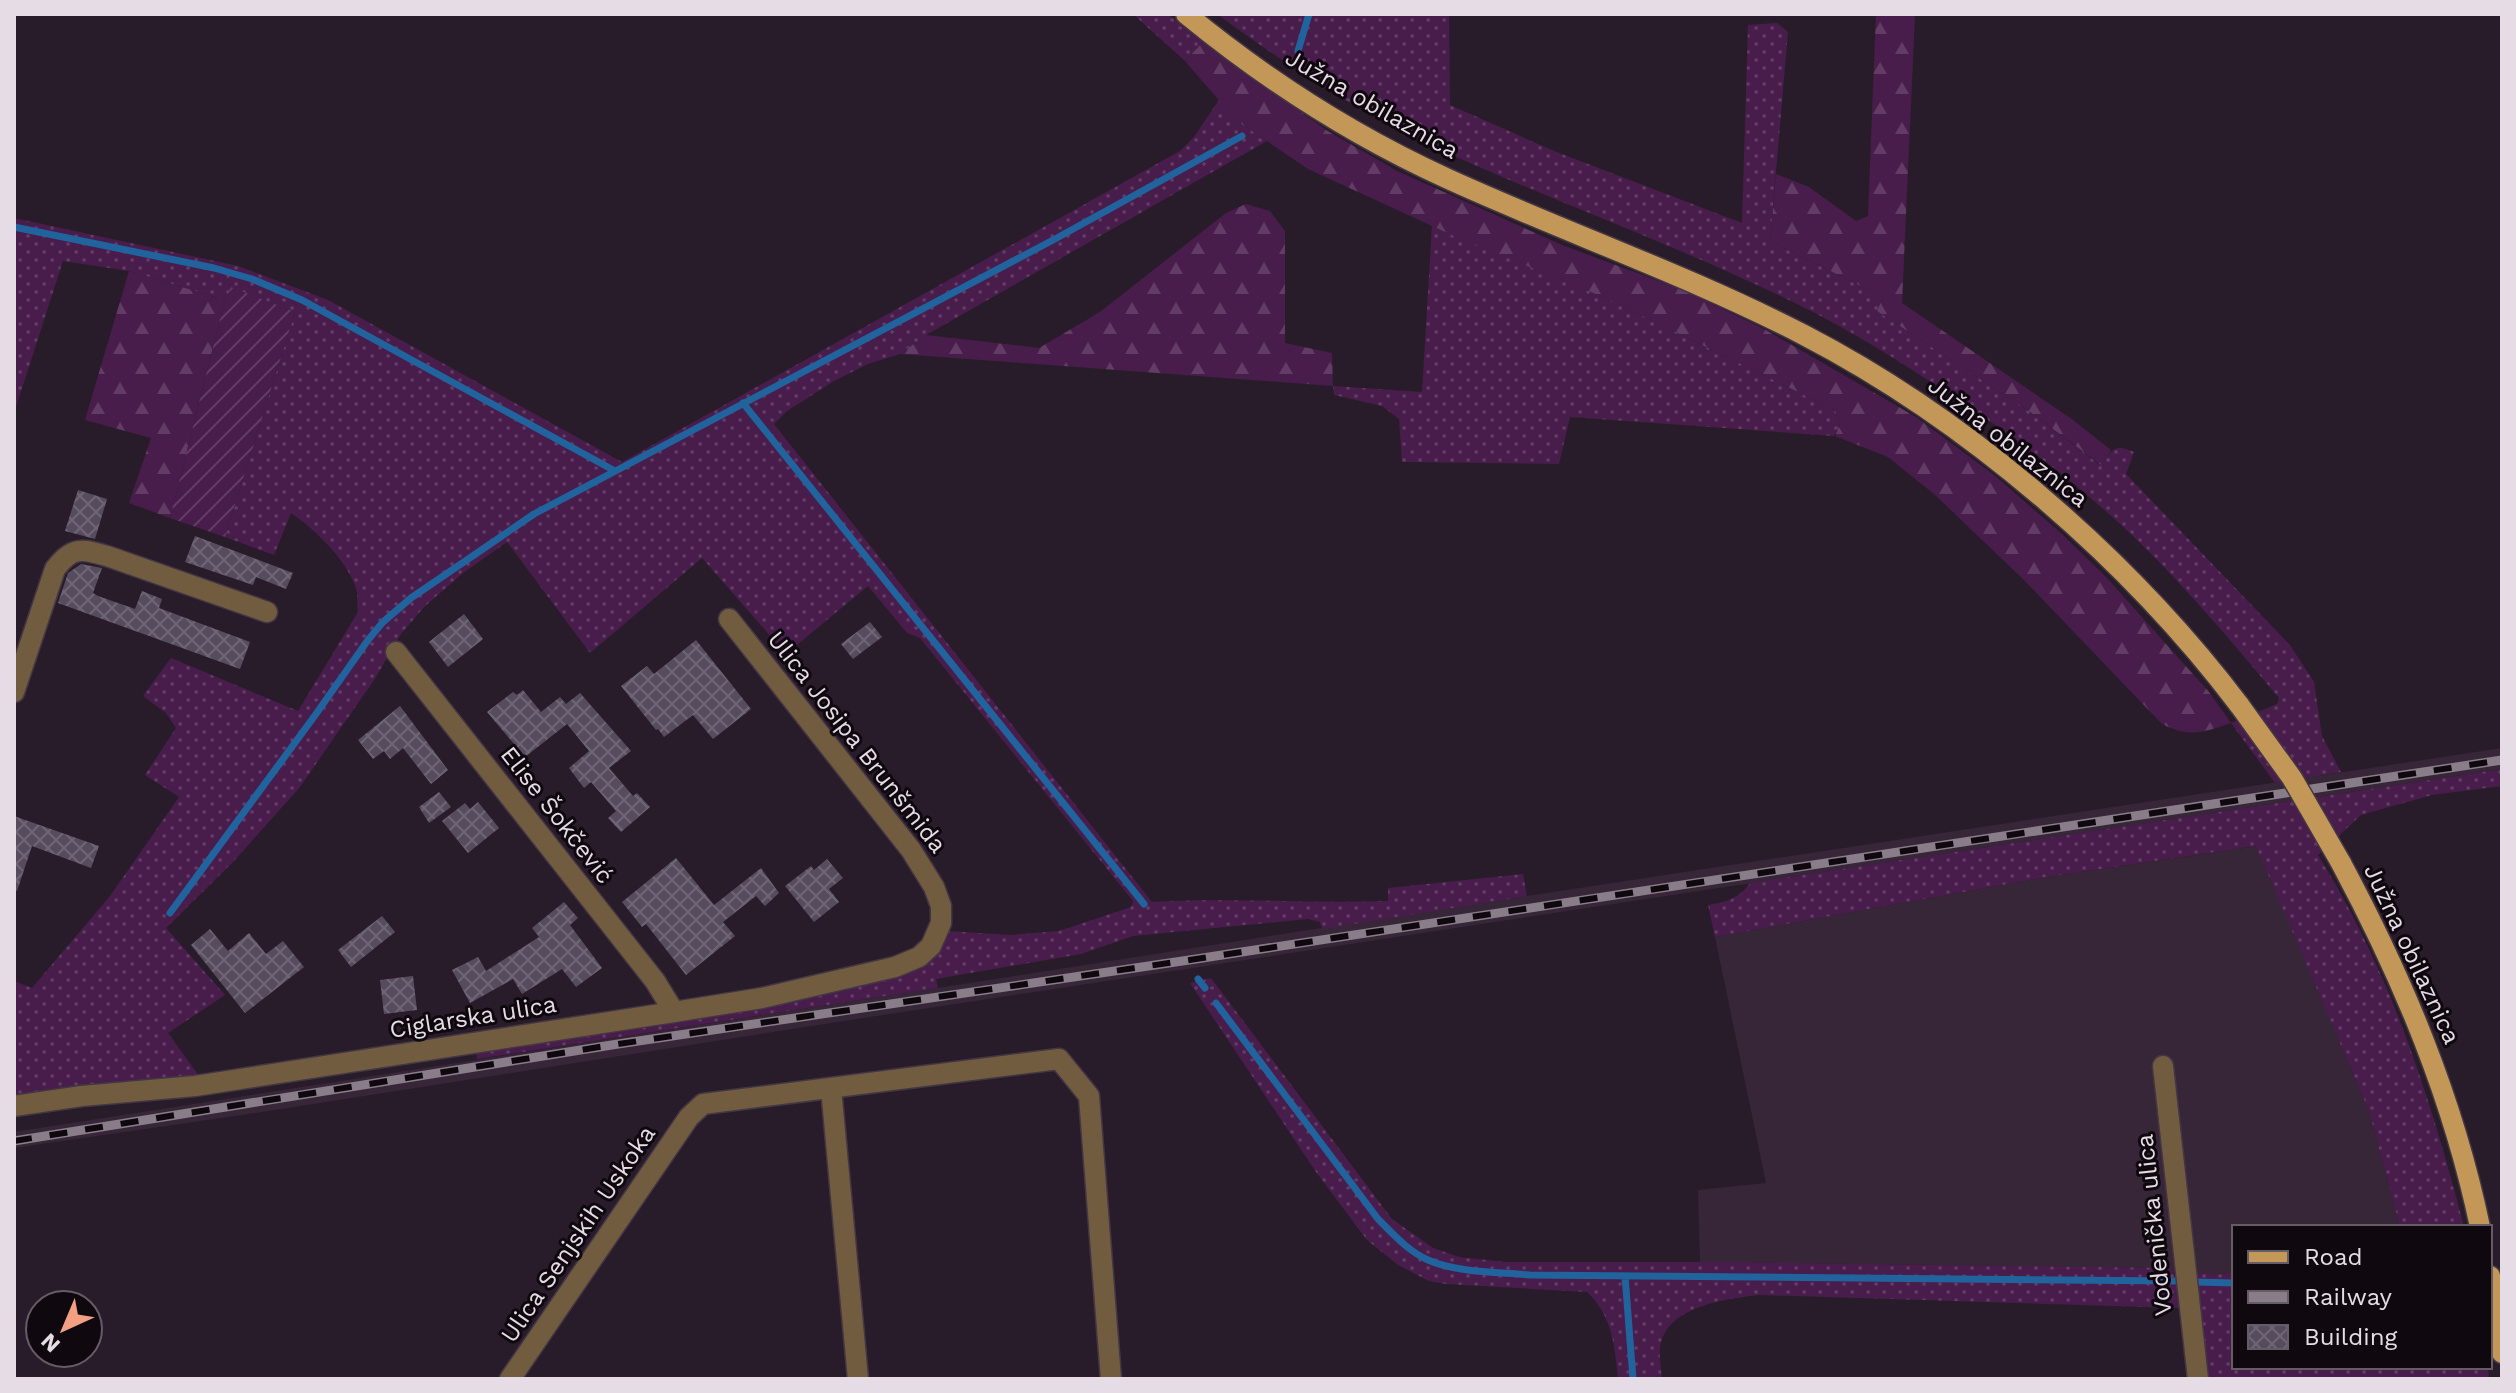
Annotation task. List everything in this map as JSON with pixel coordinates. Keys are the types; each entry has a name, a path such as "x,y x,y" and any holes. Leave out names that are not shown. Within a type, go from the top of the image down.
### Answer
{"main road":[{"name":"Južna obilaznica","path":"1186,14 1245,59 1398,155 1707,288 1806,336 1896,390 1989,456 2101,550 2205,660 2292,778 2341,863 2397,972 2426,1043 2455,1127 2480,1225"},
{"path":"2492,1289 2502,1353"}],"street":[{"path":"14,692 55,569 74,551 110,557 267,612"},
{"name":"Ulica Josipa Brunšmida","path":"729,619 911,850 934,887 941,906 941,923 931,946"},
{"name":"Elise Šokčević","path":"396,652 655,981 674,1012"},
{"name":"Ciglarska ulica","path":"14,1106 82,1096 195,1086 762,998 872,973 919,957 931,946"},
{"path":"858,1379 831,1088 1059,1059 1089,1096 1111,1379"},
{"name":"Vodenička ulica","path":"2163,1066 2198,1379"},
{"name":"Ulica Senjskih Uskoka","path":"510,1379 689,1117 703,1104 831,1088"}],"shaded area":[{"path":"2502,748 2502,769 14,1148 14,1132 1527,896"},
{"path":"2257,846 2369,1111 2399,1225 2232,1225 2232,1274 2174,1273 2170,1268 1700,1262 1698,1190 1766,1183 1715,937 2047,877"}],"green space":[{"path":"1133,14 1168,14 1203,42 1185,61"},
{"path":"1217,14 1449,14 1450,105 1554,151 1742,223 1748,25 1777,23 1788,32 1770,241 1883,297 1877,311 2029,411 2100,465 2118,448 2134,452 2126,474 2290,645 2314,682 2322,736 2341,772 2275,783 2231,723 2277,704 2279,698 2190,594 2133,536 2062,474 1960,401 1869,343 1801,306 1441,150 1383,121 1270,52"},
{"path":"1876,14 1915,14 1902,303 2073,420 2111,450 2101,465 2029,411 1877,311 1883,297 1770,241 1776,174 1809,187 1856,221 1868,216"},
{"path":"1203,42 1326,130 1397,171 1562,245 1688,292 1764,329 1916,417 1994,475 2062,534 2106,577 2209,692 2231,723 2188,732 2161,723 2024,580 1934,494 1888,457 1835,436 1840,424 1835,410 1608,299 1454,236 1308,169 1236,120 1185,61"},
{"path":"1219,100 1236,120 1267,141 926,335 900,354 868,364 834,381 787,411 774,424 1152,902 1388,901 1388,888 1523,874 1527,896 1322,929 1320,922 1308,919 1133,936 1081,954 936,979 938,988 477,1059 475,1047 865,979 947,931 1011,935 1059,931 1131,907 1133,901 920,638 907,633 868,586 786,654 702,558 590,653 507,542 463,573 424,607 401,634 374,680 300,787 233,862 166,928 225,995 168,1033 199,1076 14,1100 14,981 32,988 110,896 179,797 145,775 176,728 166,713 143,696 171,658 298,711 358,612 357,592 339,558 321,537 291,513 274,555 225,537 295,312 231,288 225,300 129,271 63,261 14,413 14,218 238,266 328,300 622,462 1180,151 1194,137"},
{"path":"1246,204 1270,211 1285,231 1285,343 1332,353 1333,386 900,354 926,335 1039,348 1100,312 1226,213"},
{"path":"1432,226 1608,299 1835,410 1840,424 1834,436 1570,417 1559,464 1402,462 1399,419 1382,406 1334,395 1333,386 1422,392"},
{"path":"129,271 225,300 170,518 129,503 151,438 85,420"},
{"path":"231,287 295,312 225,537 170,518 225,300"},
{"path":"2502,769 2502,786 2432,795 2361,815 2318,855 2344,899 2387,989 2422,1082 2463,1225 2399,1225 2369,1111 2256,846 2047,877 1715,937 1708,905 1732,899 1750,883"},
{"path":"1211,978 1392,1219 1433,1248 1459,1257 1506,1262 2170,1268 2177,1282 2179,1308 1758,1295 1702,1306 1676,1320 1661,1342 1662,1379 1618,1379 1607,1321 1587,1292 1429,1281 1398,1265 1367,1240 1316,1172 1190,983"},
{"path":"2195,1273 2232,1274 2232,1369 2488,1369 2489,1379 2206,1379"}],"building":[{"path":"78,490 107,499 95,539 65,531"},
{"path":"195,536 293,573 286,589 256,577 253,585 185,562"},
{"path":"81,564 102,568 93,593 98,596 135,609 142,591 162,599 159,608 250,642 240,669 58,603 68,573"},
{"path":"464,614 483,639 448,667 429,642"},
{"path":"870,622 882,637 853,659 841,644"},
{"path":"696,640 751,709 713,739 693,715 664,737 621,686 647,666 654,674"},
{"path":"523,690 541,712 560,697 566,704 580,693 631,751 609,768 633,796 637,793 650,807 621,832 608,818 616,811 591,782 584,788 569,768 589,751 567,724 525,757 487,712 513,692 517,695"},
{"path":"400,706 448,770 431,784 403,748 390,759 384,751 373,759 358,740"},
{"path":"439,792 451,807 429,823 419,807"},
{"path":"478,802 499,828 468,853 442,821 465,803 470,809"},
{"path":"14,816 99,846 91,868 32,846 17,891 14,890"},
{"path":"676,858 714,905 761,868 779,893 765,906 756,896 723,922 735,936 686,975 646,924 642,927 622,902"},
{"path":"827,859 843,878 829,889 839,902 814,922 785,886 811,866 814,870"},
{"path":"564,902 578,918 570,925 602,968 576,987 562,969 522,994 513,979 470,1003 452,970 478,957 486,971 539,937 532,928"},
{"path":"382,916 395,932 351,967 338,950"},
{"path":"210,929 228,951 249,933 266,954 283,941 304,967 245,1013 191,945"},
{"path":"413,976 417,1010 384,1014 380,980"}],"waterway":[{"path":"1298,51 1309,14"},
{"path":"170,913 368,640 411,598 534,514 1055,239 1242,136"},
{"path":"14,227 214,268 252,279 302,300 615,471"},
{"path":"743,403 1144,904"},
{"path":"1198,979 1205,988"},
{"path":"1216,1003 1378,1219 1414,1252 1440,1264 1530,1275 2175,1281"},
{"path":"1625,1276 1633,1379"},
{"path":"2196,1282 2232,1283"}],"railway":[{"path":"14,1141 618,1044 2502,760"}]}
